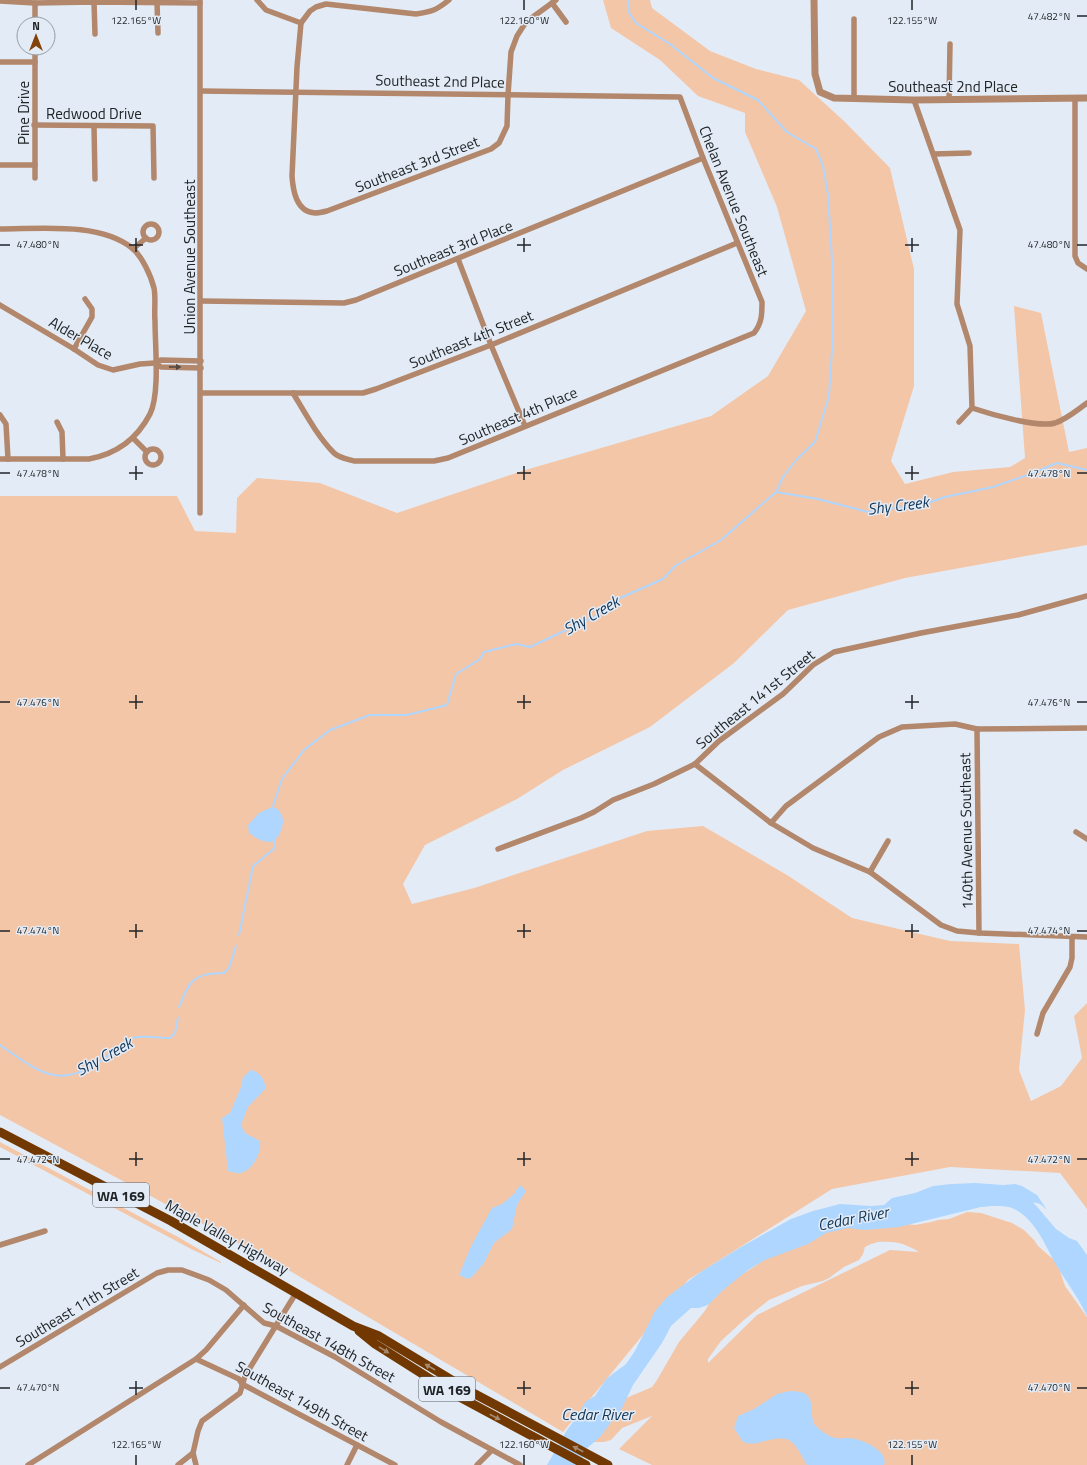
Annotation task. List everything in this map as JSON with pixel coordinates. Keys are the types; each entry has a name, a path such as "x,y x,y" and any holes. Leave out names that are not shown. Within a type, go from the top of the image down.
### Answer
{"main road":[{"name":"Maple Valley Highway","path":"0,1132 171,1221 353,1326 379,1336 475,1394 607,1464"},
{"name":"Maple Valley Highway","path":"353,1326 375,1344 454,1394 586,1465"}],"street":[{"path":"257,0 266,10 301,23"},
{"path":"295,93 301,23 310,11 316,7 326,4 416,14 430,12 439,8 449,0"},
{"name":"Southeast 2nd Place","path":"814,0 815,74 820,92 834,98 914,100 1087,98"},
{"path":"0,1 36,3 200,2"},
{"path":"554,1 566,22"},
{"name":"Southeast 3rd Street","path":"295,93 292,176 293,192 298,202 305,210 313,213 327,211 491,148 499,143 507,126 511,52 517,36 526,22 554,1"},
{"path":"94,2 95,34"},
{"path":"157,2 158,33"},
{"name":"Union Avenue Southeast","path":"200,2 200,513"},
{"path":"36,3 36,16"},
{"path":"854,19 854,99"},
{"path":"949,100 950,44"},
{"name":"Pine Drive","path":"36,56 34,125 36,178"},
{"path":"0,62 36,62"},
{"name":"Southeast 2nd Place","path":"201,91 680,97"},
{"name":"Chelan Avenue Southeast","path":"680,97 703,158 762,302 762,315"},
{"path":"1075,98 1075,256 1078,263 1087,269"},
{"path":"914,100 960,230 957,304 970,346 972,408 959,422"},
{"name":"Redwood Drive","path":"34,125 153,126 154,178"},
{"path":"94,126 95,179"},
{"path":"934,154 969,153"},
{"name":"Southeast 3rd Place","path":"201,301 344,303 356,300 703,158"},
{"path":"0,165 35,164"},
{"path":"0,228 83,229 102,233 133,249 146,267 154,288 155,363 155,399 150,413 143,426 133,438 116,450 101,457 89,459 0,459"},
{"path":"133,249 146,238"},
{"name":"Southeast 4th Street","path":"201,393 363,393 491,345 737,243"},
{"path":"458,259 491,345 525,426"},
{"path":"74,349 92,317 92,309 85,299"},
{"name":"Alder Place","path":"0,305 98,365 113,370 140,364 155,363"},
{"name":"Southeast 4th Place","path":"293,393 311,423 335,453 343,458 354,461 434,461 448,458 754,333 760,326 762,315"},
{"path":"155,363 161,360 201,361"},
{"path":"155,363 161,366 201,368"},
{"path":"972,408 1022,421 1049,424 1066,418 1087,403"},
{"path":"0,415 6,424 8,459"},
{"path":"57,422 62,432 63,459"},
{"path":"133,438 147,452"},
{"name":"Southeast 141st Street","path":"498,849 581,818 613,800 654,784 695,764 719,741 783,694 813,665 834,652 1018,615 1087,596"},
{"path":"771,823 786,806 878,737 902,726 955,724 977,729 1087,728"},
{"name":"140th Avenue Southeast","path":"977,729 979,933"},
{"path":"695,764 771,823 813,848 870,872 941,924 957,931 979,933 1087,937"},
{"path":"1076,832 1087,839"},
{"path":"870,872 888,841"},
{"path":"1037,1034 1043,1013 1070,967 1072,958 1072,937"},
{"path":"0,1245 46,1231"},
{"name":"Southeast 148th Street","path":"168,1270 182,1270 209,1280 226,1290 264,1323 276,1326 335,1357 441,1422 520,1465"},
{"name":"Southeast 11th Street","path":"0,1367 157,1273 168,1270"},
{"path":"196,1465 193,1453 202,1421 240,1393 245,1376 296,1293"},
{"path":"28,1465 196,1359 206,1350 244,1305"},
{"name":"Southeast 149th Street","path":"196,1359 239,1379 242,1384 395,1465"},
{"path":"347,1465 358,1446"},
{"path":"477,1465 492,1450"},
{"path":"178,1465 193,1453"}],"shaded area":[{"path":"603,0 650,0 652,8 710,51 756,69 799,80 845,122 890,168 914,269 914,386 891,461 905,484 953,472 1010,467 1025,458 1014,306 1041,313 1069,452 1087,448 1087,545 905,578 788,610 734,663 650,727 563,770 517,799 425,845 403,884 412,904 474,888 647,831 703,826 787,875 852,918 950,941 1019,944 1025,1010 1019,1070 1031,1101 1061,1086 1082,1058 1074,1016 1087,1003 1087,1209 1060,1173 950,1167 832,1189 688,1280 563,1432 290,1271 0,1115 0,496 177,496 195,531 236,533 237,498 257,478 320,483 397,513 522,471 711,416 768,376 806,311 777,207 745,132 745,113 698,96 660,60 611,28"},
{"path":"0,1142 178,1237 221,1263 193,1250 0,1147"},
{"path":"967,1212 981,1213 1012,1223 1024,1230 1058,1265 1065,1286 1087,1317 1087,1465 652,1465 619,1449 652,1416 622,1428 611,1440 604,1442 589,1442 624,1399 652,1387 679,1342 704,1312 718,1290 812,1229 900,1223 915,1225 949,1219","holes":["878,1242 900,1243 919,1252 890,1250 757,1315 708,1363 708,1359 721,1341 769,1300 802,1286 829,1278 844,1267 859,1260 865,1247"]}],"water":[{"path":"272,807 279,810 283,824 278,837 273,841 267,842 249,833 248,825 259,813"},
{"path":"251,1070 257,1072 261,1076 266,1088 248,1107 241,1125 245,1133 260,1141 260,1150 256,1160 249,1168 241,1173 236,1173 228,1171 222,1118 230,1113 241,1087 243,1077"},
{"name":"Cedar River","path":"975,1183 1003,1185 1015,1184 1022,1186 1037,1195 1047,1210 1040,1204 1033,1202 1056,1229 1069,1238 1077,1241 1087,1255 1087,1316 1058,1268 1040,1234 1028,1219 1012,1208 1001,1206 981,1207 899,1227 864,1230 848,1228 826,1233 808,1244 765,1260 748,1270 722,1291 708,1305 699,1308 691,1308 671,1326 662,1343 633,1385 622,1408 600,1437 585,1450 580,1465 547,1465 585,1402 595,1396 606,1379 626,1364 635,1351 655,1311 667,1297 702,1271 791,1219 813,1211 840,1204 871,1206 884,1205 892,1198 915,1193 933,1186"},
{"path":"520,1185 526,1191 517,1205 512,1229 494,1243 484,1263 472,1277 467,1279 459,1275 472,1244 492,1208 502,1204 514,1194"},
{"path":"790,1391 805,1393 808,1396 814,1424 821,1431 835,1438 861,1440 876,1448 882,1454 885,1463 884,1465 807,1465 794,1444 785,1439 754,1443 743,1442 734,1428 738,1416 754,1409 777,1394"}],"waterway":[{"path":"628,0 628,11 636,23 670,44 713,78 758,100 787,132 816,149 823,166 828,195 832,260 832,350 829,396 815,442 796,460 783,477 776,492"},
{"name":"Shy Creek","path":"272,809 282,779 304,750 330,730 370,715 407,715 447,705 456,674 480,659 484,652 516,644 530,647 598,615 620,598 663,579 675,566 721,540 776,492 818,499 868,512 925,504 945,497 993,487 1057,463 1087,470"},
{"name":"Shy Creek","path":"239,935 253,866 275,848 274,839"},
{"name":"Shy Creek","path":"179,1007 187,988 194,980 206,975 224,973 229,968 236,946"},
{"name":"Shy Creek","path":"0,1045 40,1071 52,1075 64,1076 77,1073 92,1066 129,1039 137,1037 170,1038 175,1033 178,1018"}]}
